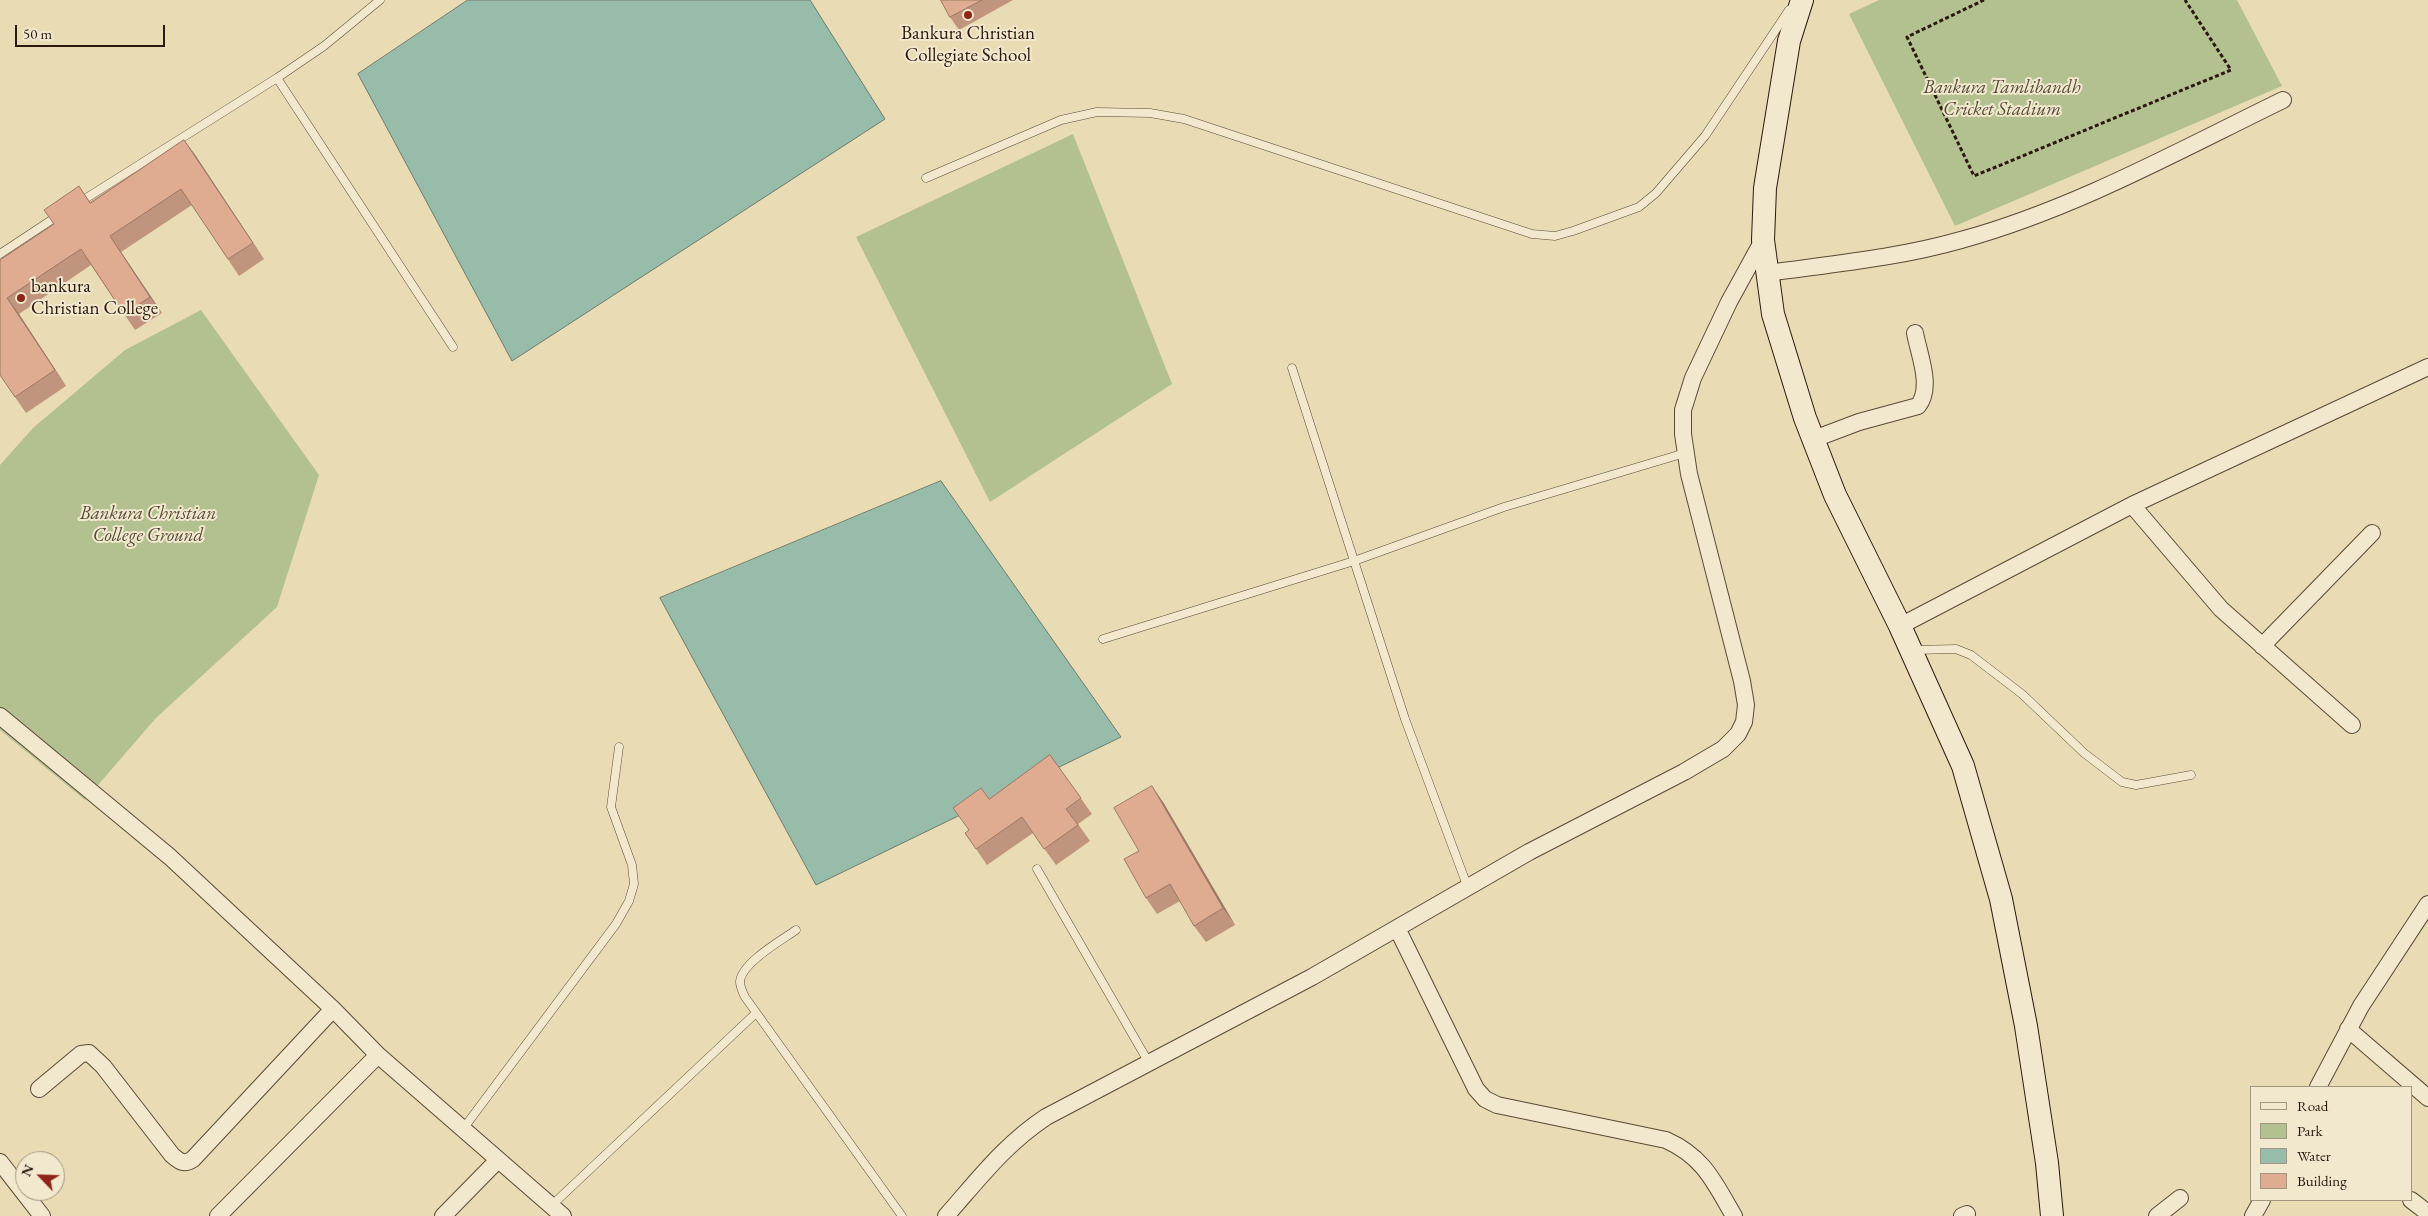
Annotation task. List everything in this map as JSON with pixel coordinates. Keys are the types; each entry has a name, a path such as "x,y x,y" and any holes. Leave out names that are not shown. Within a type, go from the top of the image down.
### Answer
{"street":[{"path":"1802,0 1789,41 1765,188 1763,240 1773,314 1814,439 1835,495 1912,650 1963,766 2001,899 2026,1026 2047,1162 2052,1216"},
{"path":"1768,273 1889,256 1961,240 2026,219 2098,189 2283,100"},
{"path":"946,1216 1020,1134 1046,1117 1312,977 1529,852 1692,768 1723,749 1738,734 1744,722 1746,705 1742,681 1685,453 1682,434 1683,410 1693,378 1729,302 1763,240"},
{"path":"1814,439 1859,422 1918,406 1924,398 1926,388 1915,333"},
{"path":"1900,626 2132,506 2428,367"},
{"path":"2132,506 2221,609 2352,725"},
{"path":"2262,646 2372,533"},
{"path":"0,716 170,857 332,1009 378,1055 557,1211"},
{"path":"2319,1086 2361,1006 2428,904"},
{"path":"1397,928 1476,1089 1485,1099 1497,1105 1666,1140 1685,1149 1700,1162 1714,1181 1734,1216"},
{"path":"39,1089 81,1054 89,1053 103,1066 172,1155 180,1162 187,1163 193,1159 332,1009"},
{"path":"2348,1029 2428,1098"},
{"path":"218,1216 378,1055"},
{"path":"443,1216 498,1160"},
{"path":"0,1162 42,1216"},
{"path":"2157,1216 2180,1198"},
{"path":"2253,1216 2261,1201"},
{"path":"2412,1201 2428,1213"}],"lane":[{"path":"0,254 277,78 324,46 380,0"},
{"path":"926,178 1061,120 1096,112 1150,113 1184,119 1532,234 1554,236 1639,207 1656,193 1706,136 1796,0"},
{"path":"277,78 453,347"},
{"path":"1292,368 1404,719 1468,888"},
{"path":"1103,639 1354,561 1504,507 1685,453"},
{"path":"1912,650 1956,649 1971,655 2022,694 2084,753 2122,782 2136,785 2191,775"},
{"path":"462,1129 616,924 629,901 634,884 632,865 611,807 619,747"},
{"path":"1037,869 1149,1063"},
{"path":"796,930 752,962 740,982 744,997 902,1216"},
{"path":"557,1211 756,1014"}],"path":[{"path":"1984,0 1907,36 1974,176 2231,70 2185,0"}],"green space":[{"name":"Bankura Tamlibandh Cricket Stadium","path":"1879,0 2237,0 2282,86 1955,226 1849,14"},
{"path":"1073,134 1172,384 990,502 856,237"},
{"name":"Bankura Christian College Ground","path":"201,310 319,475 277,607 156,718 85,800 0,730 0,465 33,428 125,350"}],"water":[{"path":"468,0 810,0 885,119 512,361 358,74"},
{"path":"941,481 1121,737 816,885 660,598"}],"building":[{"path":"941,0 982,0 950,17"},
{"name":"bankura Christian College","path":"184,140 253,243 228,259 181,189 110,236 150,297 124,314 81,249 7,298 55,370 15,397 0,375 0,260 54,224 44,210 79,186 90,203"},
{"path":"1050,755 1081,798 1066,809 1078,825 1044,849 1022,817 976,849 965,833 969,830 953,808 981,788 989,799"},
{"path":"1152,786 1223,908 1194,926 1170,884 1146,898 1124,859 1139,851 1114,808"}],"place":[{"name":"Bankura Christian Collegiate School","path":"968,15"},
{"name":"bankura Christian College","path":"21,298"}]}
